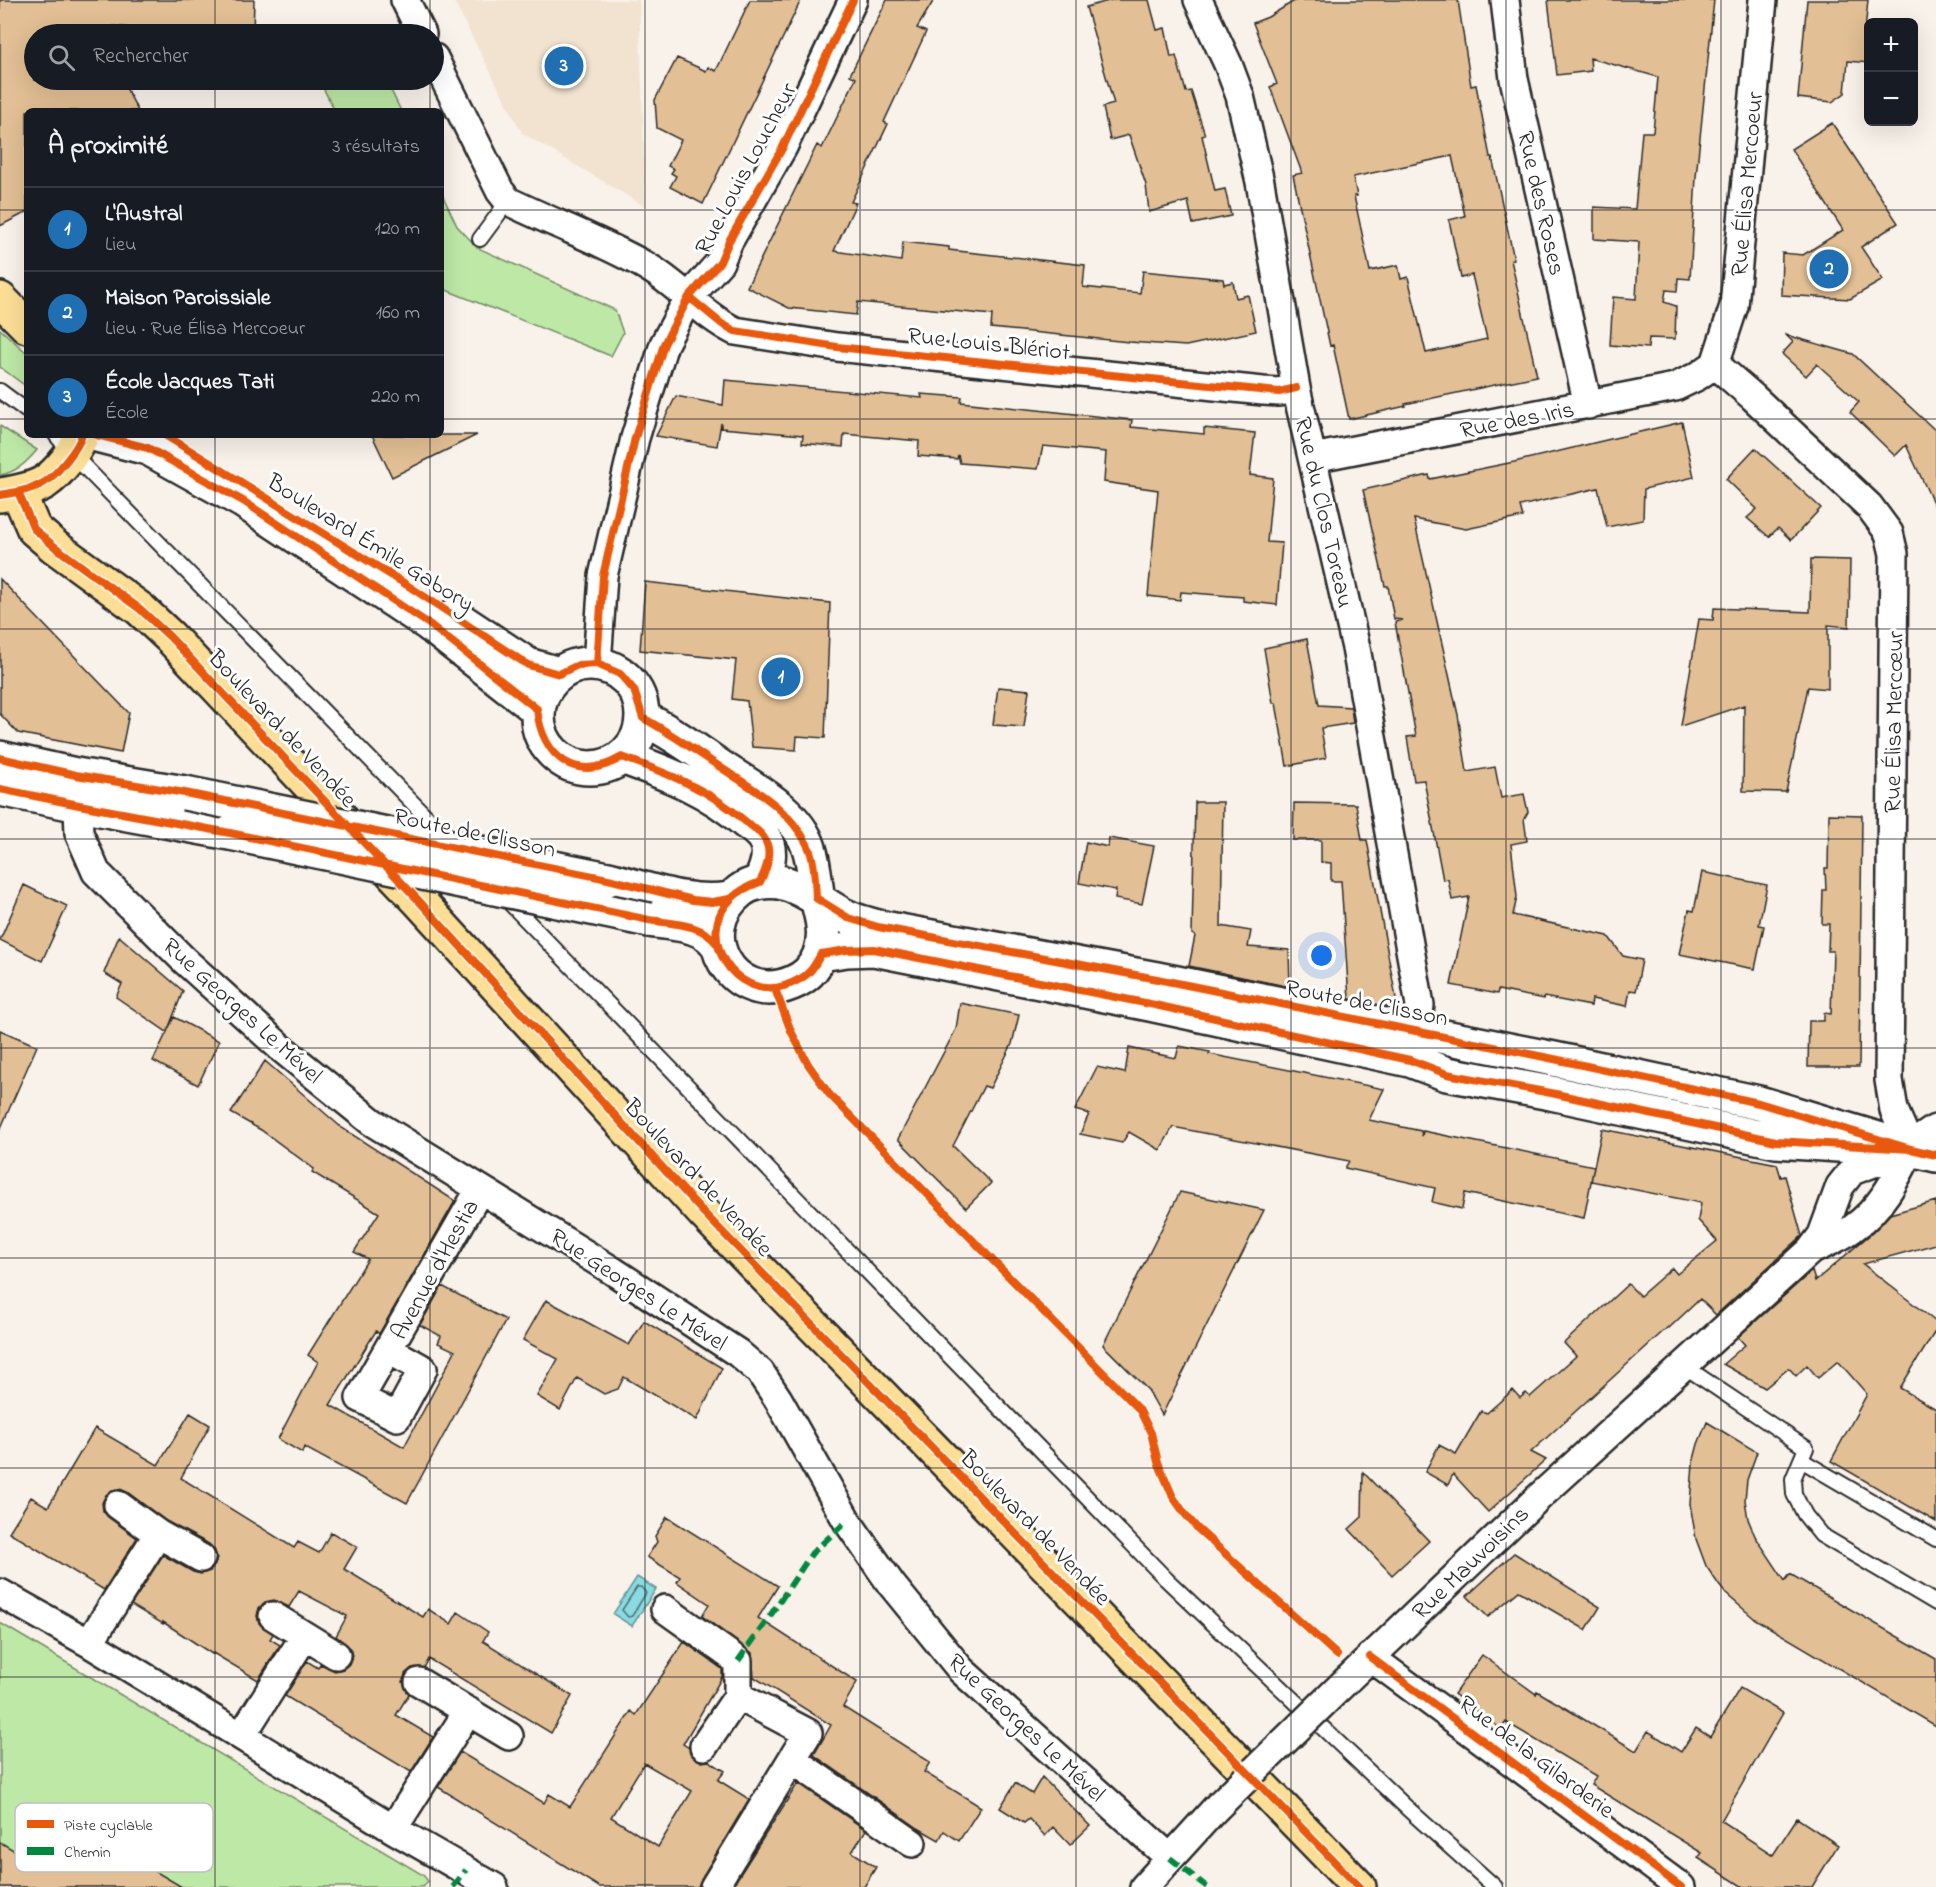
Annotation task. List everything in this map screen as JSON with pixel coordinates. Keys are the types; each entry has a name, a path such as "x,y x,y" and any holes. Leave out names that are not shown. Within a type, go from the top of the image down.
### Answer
{"main road":[{"path":"0,299 24,323"},
{"name":"Boulevard Émile Gabory","path":"170,438 407,585 528,665 559,674"},
{"path":"9,494 45,482 77,440"},
{"name":"Boulevard Émile Gabory","path":"77,440 148,448 243,501 429,624 537,709"},
{"name":"Boulevard de Vendée","path":"9,494 34,529 55,548 140,609 170,637 419,901 704,1213 1359,1887"},
{"path":"597,664 620,674 634,690 643,718 640,733 633,747 622,757 609,765 594,768 579,767 564,761 552,752 543,739 537,709 545,689 559,674 578,665 597,664"},
{"path":"643,718 672,734 760,793 789,817 809,846 816,898 823,925 824,940 821,954 810,971 794,983 775,988 755,987 737,978 724,963 717,944 716,928 721,913 730,899 744,888 760,882 777,882 793,886 816,898"},
{"path":"622,757 702,790 752,827 764,838 769,854 767,867 760,882"},
{"name":"Route de Clisson","path":"0,758 78,790 230,833 649,920 688,926 710,934 717,944"},
{"name":"Route de Clisson","path":"0,789 185,793 608,879 693,900 712,902 730,899"},
{"name":"Route de Clisson","path":"816,898 848,918 878,927 1157,979 1414,1046"},
{"name":"Route de Clisson","path":"821,954 874,949 1149,1004 1759,1103 1930,1144"}],"street":[{"path":"405,0 417,24"},
{"name":"Rue Louis Loucheur","path":"597,664 603,576 635,438 664,344 689,297 720,262 729,241 783,147 853,0"},
{"name":"Rue du Clos Toreau","path":"1198,0 1228,64 1242,107 1260,182 1296,388 1356,648 1394,856 1420,1005 1414,1046"},
{"name":"Rue des Roses","path":"1505,0 1514,79 1588,405"},
{"name":"Rue Élisa Mercoeur","path":"1715,364 1734,306 1763,0"},
{"path":"444,78 500,191 508,201"},
{"name":"Rue Louis Blériot","path":"508,201 647,266 722,324 735,331 837,347 1280,392 1296,388"},
{"name":"Rue des Iris","path":"1313,458 1675,387 1698,376 1715,364"},
{"name":"Rue Élisa Mercœur","path":"1715,364 1869,506 1888,533 1894,554 1888,1080 1894,1110 1930,1144"},
{"name":"Rue Georges Le Mével","path":"78,790 79,833 96,872 184,960 280,1048 372,1122 613,1270 738,1353 760,1372 778,1399 847,1521 891,1584 961,1670 1170,1858"},
{"name":"Rue Mauvoisins","path":"1810,1251 1852,1229 1871,1212 1930,1144"},
{"name":"Rue Mauvoisins","path":"1144,1887 1215,1809 1370,1658 1538,1498 1810,1251 1822,1235 1840,1186 1852,1171 1930,1144"},
{"name":"Avenue d'Hestia","path":"389,1350 480,1189"},
{"path":"118,1505 158,1534 201,1558"},
{"path":"88,1643 158,1534"},
{"path":"0,1593 88,1643 393,1829 494,1887"},
{"path":"665,1609 738,1661 738,1696 704,1746"},
{"path":"273,1616 336,1655"},
{"path":"242,1736 304,1637"},
{"name":"Rue de la Gilarderie","path":"1370,1658 1681,1887"},
{"path":"418,1682 509,1736"},
{"path":"714,1887 808,1733 738,1696"},
{"path":"393,1829 468,1711"},
{"path":"793,1760 912,1843"}],"lane":[{"path":"480,239 508,201"},
{"path":"0,392 24,409"},
{"path":"77,440 476,868 1166,1579 1399,1800 1495,1887"},
{"path":"1684,1366 1806,1448 1793,1479 1794,1494 1805,1515 1821,1535 1936,1603"},
{"path":"1800,1460 1936,1539"}],"shaded area":[{"path":"453,0 639,0 646,207 522,133"}],"green space":[{"path":"324,90 391,90 400,108 333,108"},
{"path":"444,198 457,226 478,248 615,310 623,333 611,356 444,289"},
{"path":"0,329 24,350 24,385 0,367"},
{"path":"0,426 37,450 21,466 12,472 0,475"},
{"path":"0,1623 423,1875 428,1881 423,1887 0,1887"}],"water":[{"path":"637,1577 656,1589 632,1626 613,1614"}],"building":[{"path":"0,0 254,0 253,24 24,24 24,90 127,90 136,108 24,108 24,214 0,226"},
{"path":"750,0 801,0 703,204 670,187 676,176 671,173 674,169 668,166 681,140 657,128 655,100 677,58 706,71 708,67 716,71"},
{"path":"887,0 934,0 917,28 926,32 884,122 888,124 851,202 856,203 834,251 901,261 903,242 949,247 949,250 1085,265 1083,287 1140,293 1143,271 1223,279 1224,284 1233,282 1236,298 1248,295 1256,331 1186,346 1129,342 991,328 992,315 933,309 858,302 856,315 789,308 747,287 817,145 822,148 856,78 850,75"},
{"path":"1112,0 1149,0 1157,30 1165,28 1171,57 1176,56 1186,92 1191,91 1205,135 1202,136 1215,191 1225,189 1231,216 1193,224 1188,201 1149,212 1146,185 1129,135 1110,140 1103,107 1114,104 1086,7"},
{"path":"1296,0 1458,0 1471,86 1476,85 1537,376 1405,404 1406,406 1349,419 1333,345 1330,346 1293,175 1302,173 1270,87 1277,84 1253,23","holes":["1452,156 1465,216 1449,220 1461,278 1472,275 1487,339 1426,353 1408,277 1401,279 1398,265 1370,271 1354,196 1357,196 1353,177"]},
{"path":"1548,0 1714,0 1696,177 1690,279 1678,278 1677,291 1666,290 1664,302 1676,306 1675,339 1649,338 1648,348 1610,345 1613,297 1636,299 1639,242 1594,239 1594,207 1635,209 1642,132 1653,132 1658,77 1590,58 1591,71 1557,75"},
{"path":"1807,0 1868,0 1866,18 1864,18 1864,63 1848,61 1845,93 1832,102 1798,98"},
{"path":"1832,123 1898,223 1861,247 1883,280 1850,299 1781,295 1782,253 1803,255 1843,230 1791,149"},
{"path":"1786,335 1853,354 1936,431 1936,509 1906,445 1895,456 1850,412 1859,402 1817,364 1806,376 1782,354 1793,342"},
{"path":"725,380 922,398 921,394 962,397 961,402 1132,420 1131,427 1204,434 1204,428 1255,433 1250,475 1273,478 1267,542 1282,543 1277,605 1243,601 1243,597 1181,592 1180,600 1148,596 1158,490 1104,482 1106,452 1043,446 1038,469 960,463 958,455 957,459 918,456 919,441 844,434 843,447 802,443 803,435 721,428 721,423 717,446 656,436 676,396 723,405"},
{"path":"1682,422 1694,477 1644,489 1643,520 1607,527 1598,488 1520,506 1523,517 1466,529 1414,519 1458,715 1467,772 1495,767 1501,798 1524,794 1528,812 1524,819 1527,841 1511,844 1517,897 1513,915 1608,936 1623,956 1642,960 1636,991 1630,990 1627,1006 1592,999 1591,1006 1498,990 1497,994 1451,985 1469,897 1452,900 1448,879 1443,880 1424,780 1414,781 1407,737 1416,736 1395,622 1403,620 1394,619 1388,586 1385,586 1363,490 1429,475 1430,479 1514,462"},
{"path":"444,435 477,435 392,477 373,438 444,438"},
{"path":"1755,448 1821,508 1791,540 1778,528 1769,537 1747,518 1757,509 1726,479"},
{"path":"1811,559 1850,560 1849,627 1828,625 1828,689 1808,687 1786,792 1743,791 1744,705 1681,726 1699,619 1713,620 1714,608 1810,612"},
{"path":"0,579 129,713 121,753 18,733 0,714"},
{"path":"645,582 830,603 825,738 797,736 796,750 752,747 747,701 732,699 736,660 640,650"},
{"path":"1307,639 1319,705 1351,707 1353,723 1321,728 1326,758 1287,766 1264,648"},
{"path":"998,687 1029,690 1024,727 993,725"},
{"path":"1195,802 1223,802 1221,926 1251,931 1248,947 1289,950 1290,987 1189,966 1195,936 1192,934"},
{"path":"1294,803 1356,804 1362,840 1367,840 1398,1009 1349,999 1341,881 1331,881 1331,863 1321,862 1321,840 1293,840"},
{"path":"1829,814 1862,815 1859,1067 1808,1067 1809,1021 1824,1021 1824,1013 1831,1014 1833,951 1828,951 1829,924 1822,924 1823,890 1826,890 1825,868 1828,868"},
{"path":"1109,838 1154,846 1142,904 1115,899 1116,890 1079,883 1086,842 1108,847"},
{"path":"1702,872 1767,885 1759,925 1764,926 1755,969 1679,954 1689,910 1694,911"},
{"path":"24,885 67,906 42,961 0,940"},
{"path":"119,936 183,991 167,1032 116,997 122,984 104,973"},
{"path":"960,1003 1019,1015 1012,1044 990,1088 984,1086 953,1146 991,1183 966,1208 898,1139 956,1029"},
{"path":"174,1017 219,1041 198,1085 153,1061"},
{"path":"0,1030 37,1046 0,1130"},
{"path":"1179,1046 1384,1089 1369,1120 1421,1131 1422,1136 1423,1131 1594,1166 1584,1218 1465,1193 1462,1209 1432,1202 1435,1188 1345,1168 1349,1161 1173,1127 1160,1150 1129,1132 1122,1143 1080,1134 1089,1114 1075,1110 1097,1067 1125,1073 1129,1048 1176,1058"},
{"path":"265,1061 342,1128 455,1201 379,1334 376,1331 330,1405 404,1447 455,1351 438,1343 441,1336 420,1325 442,1286 506,1320 407,1503 304,1447 302,1453 278,1439 318,1362 308,1355 368,1259 354,1252 379,1213 312,1172 314,1169 261,1130 231,1113"},
{"path":"1602,1129 1777,1164 1781,1177 1785,1176 1802,1236 1716,1315 1700,1299 1668,1327 1531,1452 1546,1460 1488,1512 1453,1474 1448,1485 1425,1472 1439,1445 1456,1454 1481,1411 1487,1413 1513,1390 1520,1398 1526,1393 1530,1397 1576,1356 1564,1343 1628,1284 1640,1296 1672,1268 1677,1274 1717,1241 1698,1220 1701,1203 1591,1181"},
{"path":"1180,1192 1264,1210 1162,1415 1148,1390 1103,1345"},
{"path":"1936,1201 1936,1244 1863,1264 1936,1322 1936,1330 1900,1388 1936,1409 1936,1522 1831,1461 1867,1394 1838,1361 1818,1378 1807,1365 1796,1376 1789,1368 1765,1388 1723,1364 1745,1345 1738,1337 1812,1271 1815,1281 1873,1232 1890,1214"},
{"path":"546,1300 629,1345 644,1321 722,1368 697,1420 624,1377 618,1389 604,1394 577,1378 560,1410 537,1396 558,1359 523,1340"},
{"path":"190,1413 210,1425 181,1478 294,1548 298,1542 319,1553 331,1532 357,1547 344,1569 423,1617 428,1609 451,1624 458,1612 488,1632 483,1641 572,1696 551,1733 429,1659 424,1668 412,1668 405,1674 403,1682 409,1694 396,1715 433,1737 411,1772 285,1696 307,1661 318,1668 321,1664 335,1671 349,1664 352,1656 350,1648 336,1636 347,1616 299,1591 289,1607 274,1600 265,1602 259,1608 257,1616 259,1623 273,1634 270,1639 280,1645 258,1680 131,1605 163,1555 201,1574 210,1571 217,1557 209,1544 166,1521 127,1492 120,1489 112,1490 102,1503 103,1511 108,1517 137,1538 104,1590 9,1532 31,1497 48,1507 95,1428 158,1465"},
{"path":"1707,1422 1757,1452 1747,1480 1745,1500 1748,1519 1755,1536 1785,1581 1790,1574 1936,1659 1936,1726 1755,1619 1719,1585 1706,1566 1696,1539 1690,1504 1693,1463"},
{"path":"1363,1472 1429,1541 1392,1575 1349,1529 1362,1517"},
{"path":"667,1517 778,1586 758,1618 857,1682 843,1707 930,1762 924,1772 981,1807 959,1841 944,1831 939,1840 918,1828 814,1755 831,1725 754,1677 752,1653 702,1616 709,1604 677,1582 680,1577 647,1557 657,1542 655,1536"},
{"path":"1514,1553 1600,1607 1586,1630 1519,1591 1488,1617 1467,1596"},
{"path":"684,1642 722,1669 722,1677 683,1744 689,1748 690,1753 696,1759 702,1762 709,1761 725,1771 718,1780 749,1799 698,1887 599,1887 438,1787 460,1752 544,1803 549,1794 570,1807 631,1711 636,1715","holes":["644,1763 692,1791 658,1847 611,1817"]},
{"path":"1482,1655 1536,1694 1537,1691 1636,1751 1648,1731 1681,1752 1696,1728 1710,1737 1740,1688 1783,1713 1721,1821 1773,1855 1797,1818 1838,1845 1812,1887 1743,1887 1698,1858 1702,1853 1591,1785 1596,1776 1506,1722 1501,1729 1454,1694"},
{"path":"1042,1777 1090,1826 1070,1845 1053,1827 1045,1836 1029,1819 1024,1823 1000,1808 1015,1783 1032,1794"},
{"path":"798,1783 866,1830 852,1852 876,1867 864,1887 732,1887"},
{"path":"0,1842 15,1851 15,1872 157,1872 182,1887 0,1887"}],"marked path":[{"path":"738,1661 812,1553 847,1521"},
{"path":"1170,1858 1207,1887"},
{"path":"453,1887 466,1870"}],"cycle path":[{"path":"597,664 603,576 635,438 664,344 689,297 720,262 729,241 783,147 853,0"},
{"path":"689,297 722,324 735,331 837,347 1279,392 1296,388"},
{"path":"0,495 29,489 45,482 66,461 80,438"},
{"path":"109,438 148,448 243,501 429,624 537,709 546,741 564,762 577,767 590,768 606,765 622,757 672,776 703,792 756,829 767,843 769,854 765,871 760,882 745,888 732,898 721,913 717,929 718,946 725,961 735,974 749,984 766,988 784,986 806,975 821,954 874,949 1150,1004 1410,1060 1447,1074 1551,1093 1776,1141 1911,1149"},
{"path":"170,438 407,585 528,665 559,674 578,665 597,664 620,674 634,690 643,718 672,735 779,808 799,831 810,850 816,898 848,918 878,927 1157,979 1759,1103 1936,1155"},
{"path":"18,492 34,529 140,609 170,637 419,901 704,1213 1359,1887"},
{"path":"0,758 76,775 185,793 608,879 693,900 712,902 730,899"},
{"path":"0,789 230,833 686,926 703,932 717,944"},
{"path":"775,989 791,1031 808,1064 829,1094 1139,1409 1151,1433 1158,1462 1173,1497 1198,1529 1337,1655"},
{"path":"1370,1657 1681,1887"}],"place":[{"name":"École Jacques Tati","path":"564,66"},
{"name":"Maison Paroissiale","path":"1829,269"},
{"name":"L'Austral","path":"781,677"}]}
